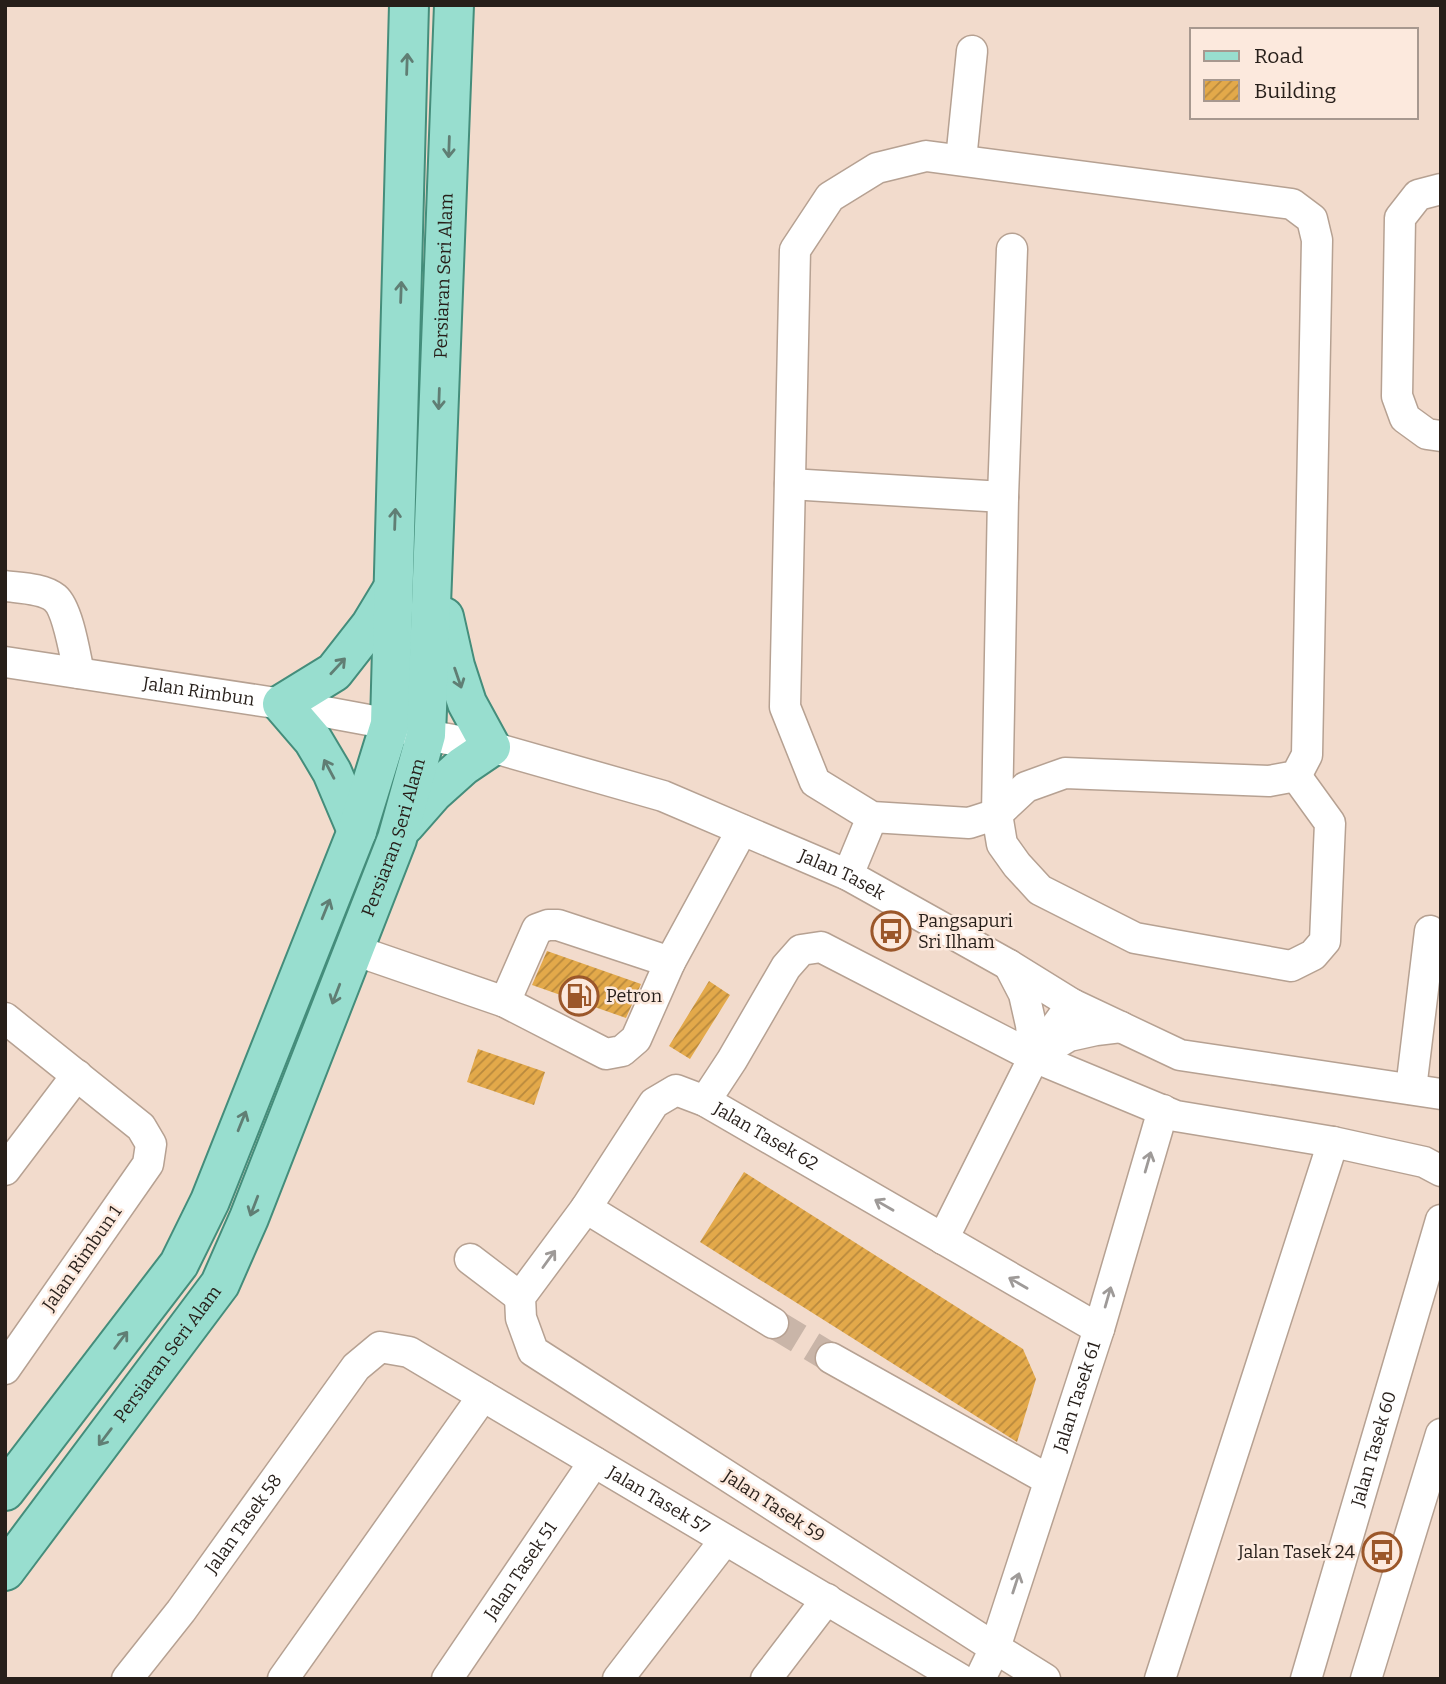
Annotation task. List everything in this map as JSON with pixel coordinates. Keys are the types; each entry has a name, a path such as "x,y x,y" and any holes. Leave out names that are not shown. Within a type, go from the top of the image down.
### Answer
{"main road":[{"name":"Persiaran Seri Alam","path":"5,1491 179,1264 210,1201 356,831 390,724 409,5"},
{"name":"Persiaran Seri Alam","path":"5,1571 220,1284 249,1219 399,831 426,735 454,5"},
{"path":"399,831 434,792 463,766 491,747 467,703 454,666 433,563"},
{"path":"356,831 332,772 313,740 282,704 334,672 370,626 393,587"}],"street":[{"path":"961,160 972,51"},
{"path":"926,156 1292,204 1312,219 1317,240 1307,755 1296,776 1269,781 1065,773 1026,787 997,814 969,823 872,817 815,782 785,707 795,250 831,197 877,168 926,156"},
{"path":"1441,189 1418,195 1400,218 1397,396 1405,418 1426,434 1441,436"},
{"path":"1012,249 1003,497 997,814 1002,844 1040,890 1135,937 1292,966 1313,955 1325,941 1329,823 1296,776"},
{"path":"790,484 1003,497"},
{"path":"5,586 39,591 54,597 64,610 79,673"},
{"name":"Jalan Rimbun","path":"5,662 282,704 390,724"},
{"name":"Jalan Tasek","path":"390,724 426,735 491,747 663,796 848,875 1009,965 1072,1004 1180,1055 1441,1094"},
{"path":"848,875 872,817"},
{"path":"354,950 505,1002 606,1054 622,1051 636,1039 670,962 742,830"},
{"path":"505,1002 537,929 548,925 558,925 670,962"},
{"path":"1411,1089 1430,931"},
{"path":"705,1101 786,967 801,950 821,947 1034,1057 1176,1116 1333,1142 1424,1162 1441,1171"},
{"path":"1009,965 1024,994 1034,1057"},
{"path":"943,1239 1034,1057 1072,1004"},
{"path":"5,1018 77,1075 5,1170"},
{"path":"1034,1057 1069,1036 1121,1027"},
{"name":"Jalan Rimbun 1","path":"5,1369 148,1164 150,1144 141,1127 77,1075"},
{"name":"Jalan Tasek 62","path":"521,1307 654,1103 676,1090 705,1101 1099,1329"},
{"name":"Jalan Tasek 61","path":"980,1679 995,1648 1099,1329 1163,1110"},
{"path":"1160,1679 1333,1142"},
{"path":"586,1208 773,1323"},
{"name":"Jalan Tasek 60","path":"1306,1679 1441,1220"},
{"path":"470,1259 521,1307"},
{"name":"Jalan Tasek 59","path":"521,1307 533,1351 1045,1679"},
{"name":"Jalan Tasek 57","path":"356,1367 380,1347 409,1352 827,1599 951,1677"},
{"path":"831,1358 1049,1480"},
{"name":"Jalan Tasek 58","path":"127,1679 181,1611 356,1367"},
{"path":"283,1679 483,1396"},
{"path":"1366,1679 1438,1453"},
{"name":"Jalan Tasek 51","path":"447,1679 594,1462"},
{"path":"618,1679 725,1540"},
{"path":"766,1679 827,1599"}],"building":[{"path":"547,951 641,984 626,1018 532,985"},
{"path":"709,981 730,995 690,1059 669,1046"},
{"path":"478,1049 545,1072 534,1105 467,1082"},
{"path":"744,1172 1023,1349 1036,1379 1017,1442 700,1242"}],"tunnel":[{"path":"773,1323 831,1358"}],"place":[{"name":"Pangsapuri Sri Ilham","path":"891,931"},
{"name":"Petron","path":"579,996"},
{"name":"Jalan Tasek 24","path":"1382,1552"}]}
